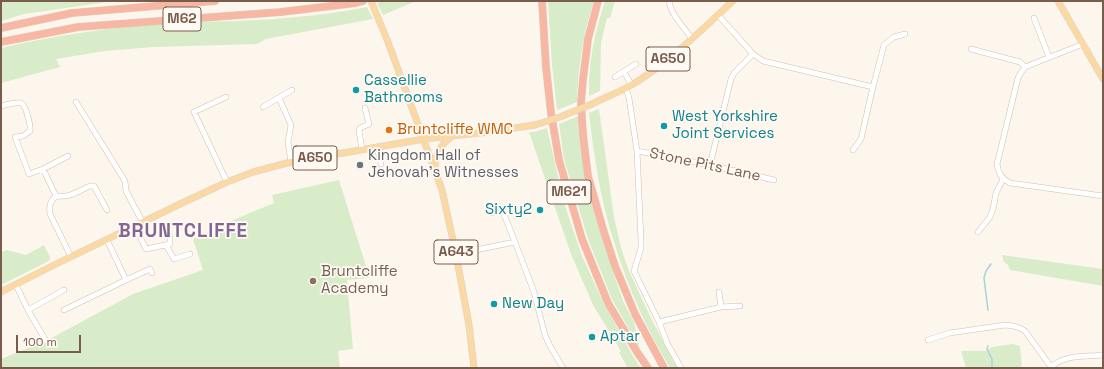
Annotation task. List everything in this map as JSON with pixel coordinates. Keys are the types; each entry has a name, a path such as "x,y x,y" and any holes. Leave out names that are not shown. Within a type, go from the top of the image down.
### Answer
{"highway":[{"name":"M62","path":"1,28 72,13 215,1"},
{"name":"M62","path":"1,42 78,27 281,12 363,1"},
{"name":"M621","path":"542,1 546,67 551,112 559,160 582,239 608,303 648,368"},
{"name":"M621","path":"598,1 588,39 581,103 588,176 602,229 615,266 635,314 664,368"}],"main road":[{"name":"A643","path":"371,1 388,42 442,190 469,325 474,368"},
{"name":"A650","path":"1,292 227,182 253,172 291,162 362,149 424,139 535,125 560,117 592,104 628,86 652,71 677,52 733,1"},
{"path":"1058,1 1103,79"},
{"path":"434,168 439,148 452,136"}],"street":[{"path":"669,1 669,4 676,17 692,38"},
{"path":"718,15 753,54 763,61 872,86"},
{"path":"1034,18 1049,57"},
{"path":"853,150 861,139 872,86 884,45 894,37 905,34"},
{"path":"1083,44 1025,67 1022,71 1018,78 997,164 998,172 1003,180 1010,183 1103,196"},
{"path":"971,49 1020,62 1025,67"},
{"path":"710,165 731,79 734,73 753,54"},
{"path":"615,77 636,64"},
{"path":"624,72 628,86 637,151 641,248 634,271 659,322 666,343 681,368"},
{"path":"263,107 292,90"},
{"path":"226,97 194,112 227,182"},
{"path":"279,98 291,125 288,142 291,162"},
{"path":"76,102 125,182 126,191 142,223"},
{"path":"1,106 17,103 21,103 24,106 31,126 30,131 22,136 16,137 29,174 43,169 68,156"},
{"path":"362,149 359,131 360,128 370,124 365,108"},
{"path":"377,147 381,164"},
{"name":"Stone Pits Lane","path":"637,151 710,165 774,180"},
{"path":"43,169 56,196"},
{"path":"978,232 990,217 996,193 1003,180"},
{"path":"56,196 69,196 90,186 94,186 107,210"},
{"path":"56,196 49,206 50,214 71,257"},
{"path":"492,213 498,211 504,212 534,292 545,335 563,368"},
{"path":"135,227 146,249 170,244 170,238 164,226"},
{"path":"106,240 126,280"},
{"path":"456,254 515,242"},
{"path":"166,245 174,259 190,254"},
{"path":"64,310 150,269"},
{"path":"16,285 46,342"},
{"path":"28,310 64,290"},
{"path":"719,292 721,307"},
{"path":"659,322 721,307 740,306"},
{"path":"928,340 950,333 1005,325 1020,327 1025,331 1051,368 1057,362 1064,359 1103,355"}],"green space":[{"path":"1,1 114,1 24,14 1,21"},
{"path":"384,1 416,1 383,15 377,3"},
{"path":"548,1 594,1 582,51 577,102 557,110 552,65"},
{"path":"605,1 615,1 610,18 607,18 601,43 600,91 589,96 589,75 592,51"},
{"path":"367,7 373,19 266,39 257,44 153,47 105,51 56,59 60,67 1,83 1,48 22,43 64,35 127,27 181,22 247,21 286,18 326,14"},
{"path":"599,109 614,217 621,248 629,271 651,318 678,368 670,368 646,324 632,293 610,229 593,147 589,113"},
{"path":"579,116 595,210 608,257 623,301 634,322 640,349 612,299 588,239 564,159 559,124"},
{"path":"547,128 565,206 582,256 603,302 641,368 628,368 619,353 621,351 593,305 571,254 529,132"},
{"name":"Bruntcliffe Academy","path":"339,180 366,266 368,278 347,280 353,349 338,351 340,368 1,368 1,359 46,341 133,294 203,270 193,239 274,203 272,195"},
{"path":"44,245 50,257 49,261 1,285 1,252 7,250 26,255"},
{"path":"1002,255 1103,269 1103,286 1010,270 1008,265 1004,262"},
{"path":"1013,344 1020,346 1022,368 966,368 961,351 986,351 992,347"}],"waterway":[{"path":"988,310 984,278 986,271 991,264"},
{"path":"988,346 987,349 992,359 992,368"}],"place":[{"name":"Cassellie Bathrooms","path":"356,90"},
{"name":"West Yorkshire Joint Services","path":"664,126"},
{"name":"Bruntcliffe WMC","path":"389,130"},
{"name":"Kingdom Hall of Jehovah's Witnesses","path":"360,165"},
{"name":"Sixty2","path":"540,210"},
{"name":"Bruntcliffe Academy","path":"313,281"},
{"name":"New Day","path":"494,304"},
{"name":"Aptar","path":"592,337"}],"district":[{"name":"BRUNTCLIFFE","path":"183,232"}]}
